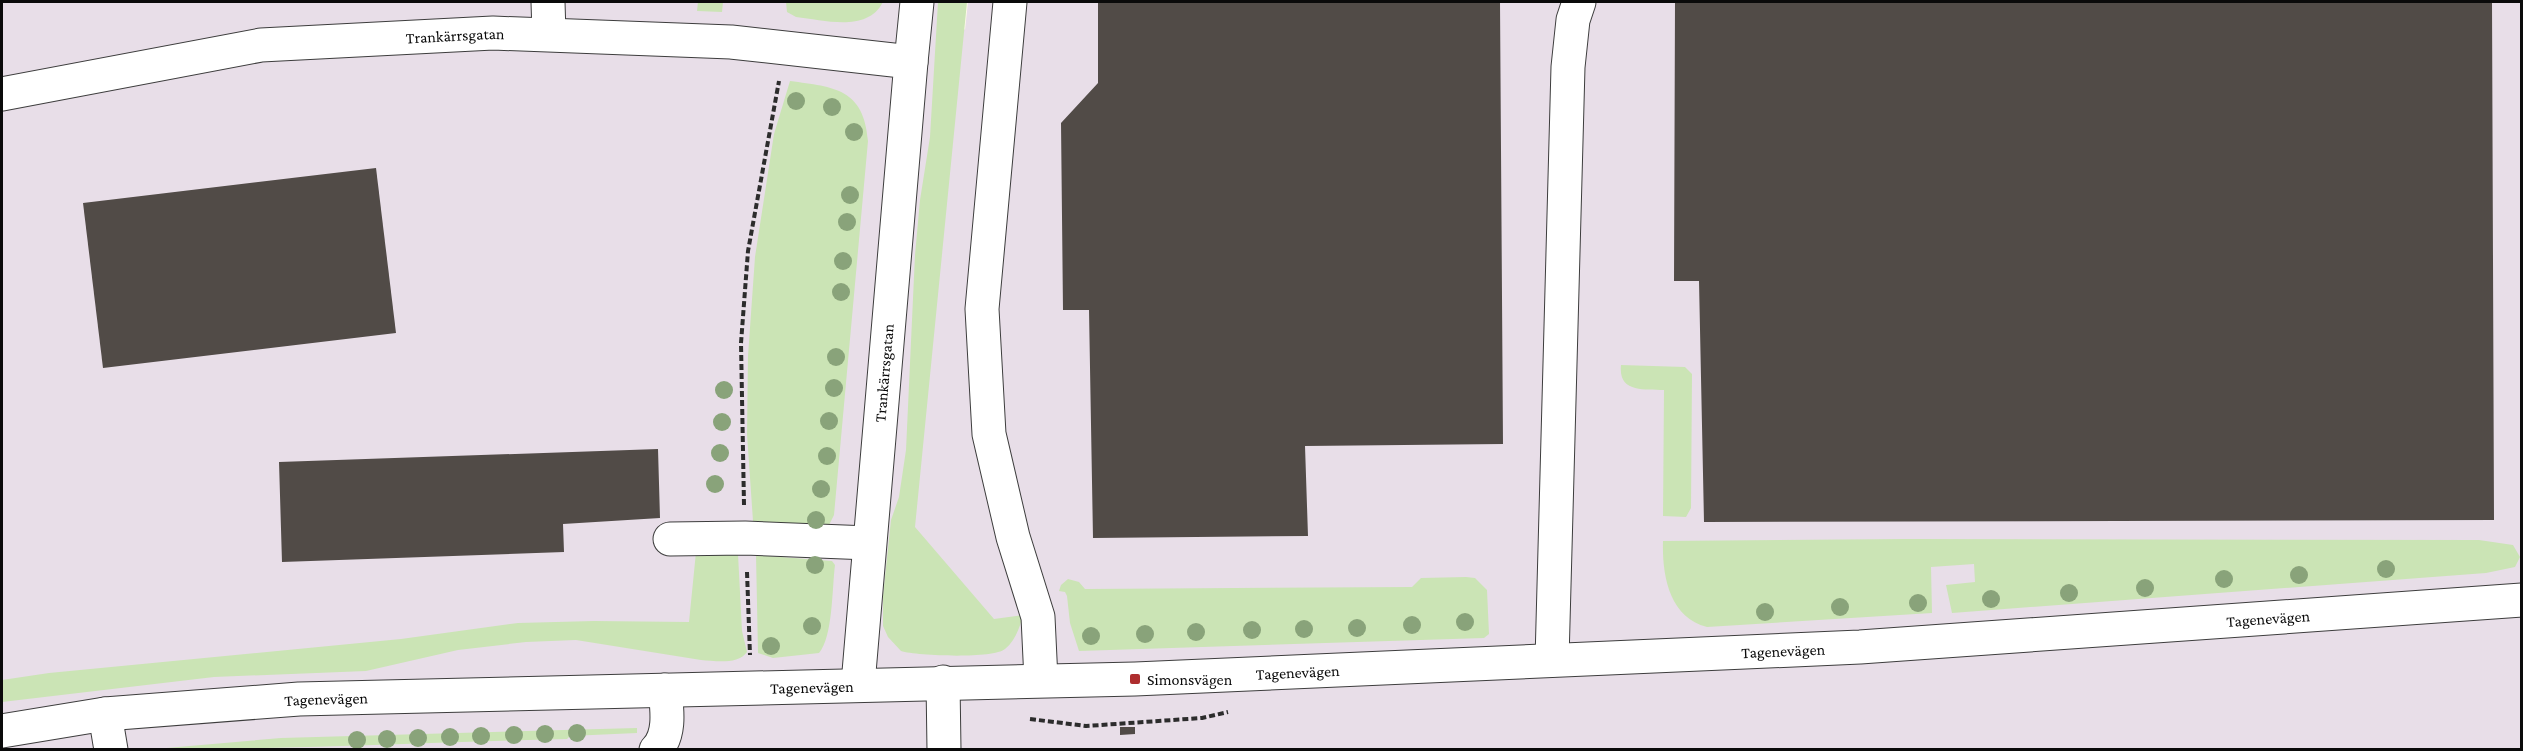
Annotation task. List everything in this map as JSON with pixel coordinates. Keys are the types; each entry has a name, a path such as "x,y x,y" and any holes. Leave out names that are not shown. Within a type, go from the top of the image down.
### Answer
{"street":[{"path":"548,2 549,34"},
{"name":"Trankärrsgatan","path":"858,684 917,2"},
{"path":"1010,2 982,309 989,434 1013,537 1038,617 1041,680"},
{"path":"1552,660 1568,67 1573,20 1579,2"},
{"name":"Trankärrsgatan","path":"2,94 261,45 493,33 730,42 911,62"},
{"path":"670,539 745,538 869,543"},
{"name":"Tagenevägen","path":"2,731 105,714 299,699 1147,678 1860,647 2522,600"},
{"path":"943,682 944,750"},
{"path":"656,750 661,744 668,718 665,690"},
{"path":"105,714 111,750"}],"path":[{"path":"752,687 745,538 741,343 748,251 757,190 786,48"}],"shaded area":[{"path":"2,2 944,2 965,30 968,2 2521,2 2521,749 2,749"}],"green space":[{"path":"698,2 723,2 722,12 697,11"},
{"path":"786,2 883,2 876,12 867,18 832,22 796,17 787,12"},
{"path":"938,2 967,2 915,527 994,619 1023,615 1017,634 1005,649 971,655 938,655 901,651 888,637 883,626 883,596 891,520 899,497 906,450 915,255 920,200 930,137"},
{"path":"790,81 821,86 844,94 860,111 868,141 834,515 828,527 753,521 747,434 748,356 755,257 774,134"},
{"path":"1621,365 1685,367 1692,374 1691,508 1686,517 1663,516 1664,390 1641,389 1628,385 1621,374"},
{"path":"2479,540 2513,545 2520,557 2515,567 2486,573 1952,613 1946,585 1975,582 1974,564 1931,567 1932,613 1707,627 1694,622 1684,614 1670,593 1666,581 1663,541"},
{"path":"696,552 738,554 742,631 747,652 738,659 732,661 701,660 576,640 526,642 458,650 366,671 214,677 2,702 2,680 49,673 401,639 518,623 689,622"},
{"path":"756,555 832,561 835,565 827,636 819,653 773,658 758,653"},
{"path":"1421,578 1475,578 1487,590 1489,634 1484,638 1079,651 1070,623 1067,596 1065,592 1059,591 1061,585 1068,579 1079,582 1085,589 1412,587"},
{"path":"637,728 637,733 570,736 567,739 155,749 281,738"}],"building":[{"path":"1098,2 1500,2 1503,444 1305,446 1308,536 1093,538 1089,310 1063,310 1061,123 1098,83"},
{"path":"1675,2 2492,2 2494,520 1704,522 1699,281 1674,281"},
{"path":"376,168 396,333 103,368 83,203"},
{"path":"658,449 660,518 563,524 564,552 282,562 279,462"},
{"path":"1120,727 1135,727 1135,734 1120,735"}],"place":[{"name":"Simonsvägen","path":"1135,679"}]}
